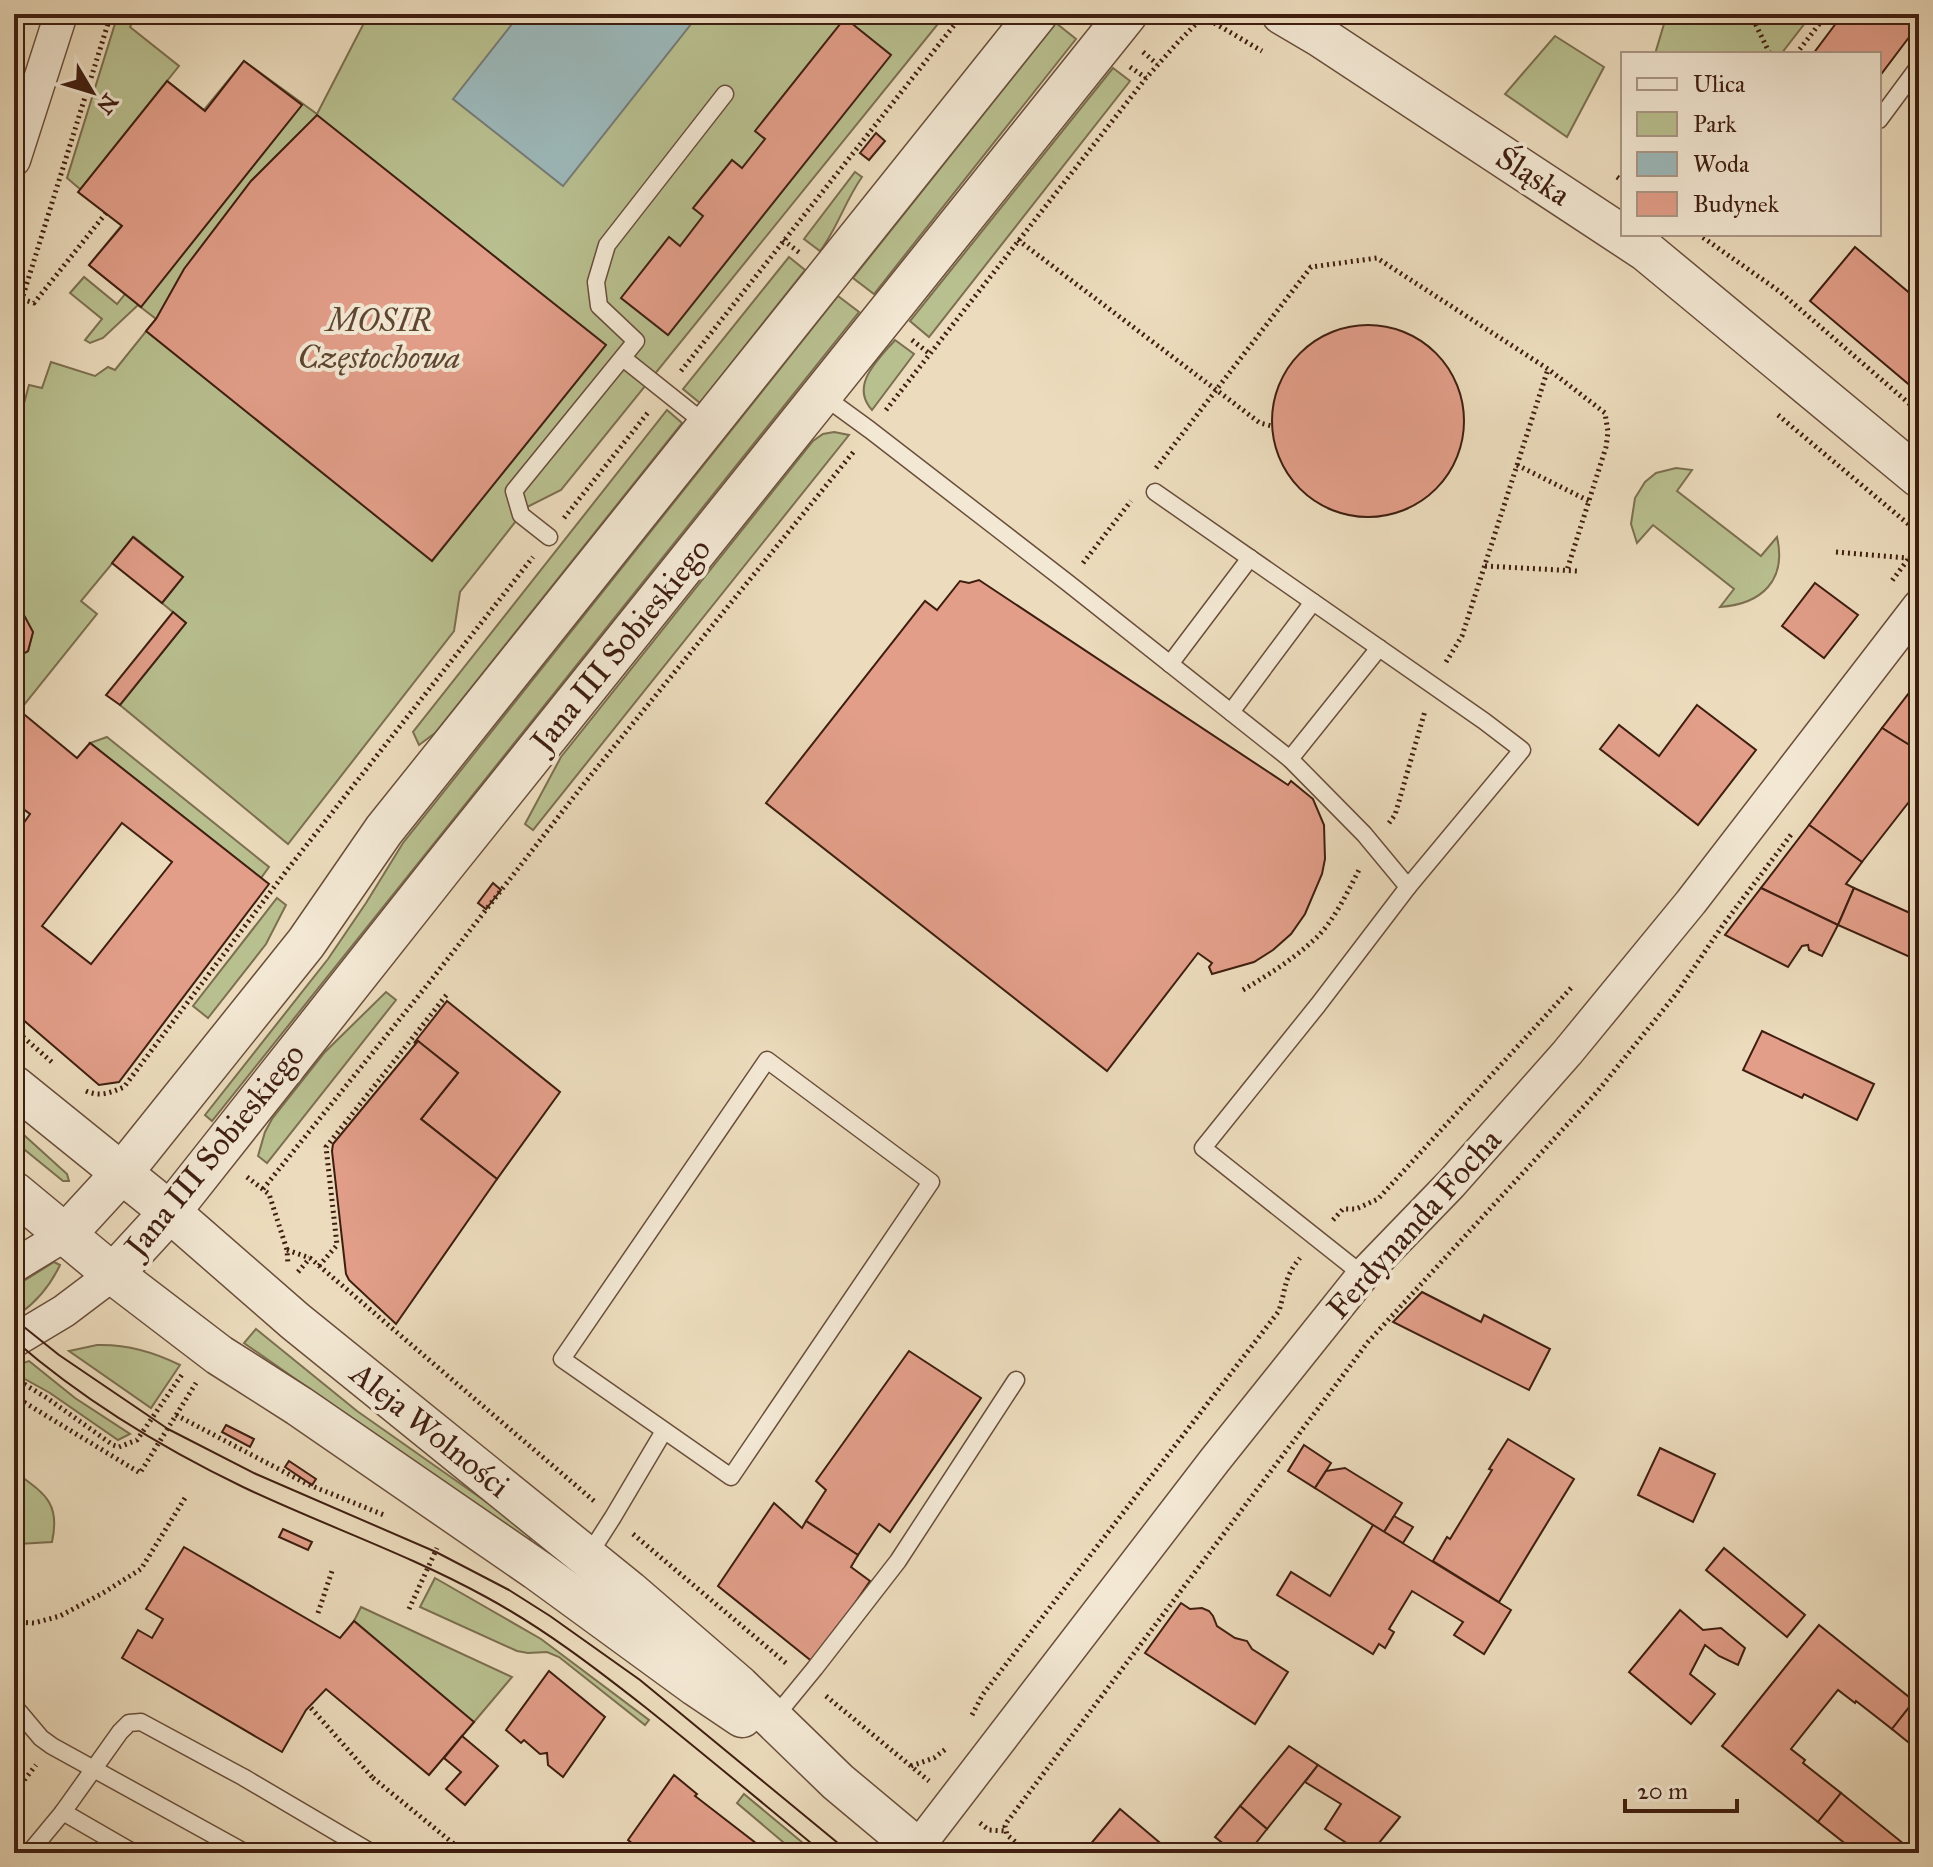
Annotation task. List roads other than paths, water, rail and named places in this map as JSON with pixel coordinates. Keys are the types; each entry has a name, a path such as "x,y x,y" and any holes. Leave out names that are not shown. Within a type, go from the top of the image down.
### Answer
{"street":[{"path":"14,160 61,14"},
{"path":"996,65 997,14"},
{"name":"Jana III Sobieskiego","path":"65,1235 121,1174 306,943 384,830 1037,14"},
{"name":"Jana III Sobieskiego","path":"113,1274 170,1212 1127,14"},
{"name":"Śląska","path":"1282,14 1621,235"},
{"name":"Śląska","path":"1623,236 1646,251 1919,477"},
{"name":"Ferdynanda Focha","path":"920,1850 953,1801 1215,1460 1363,1275 1451,1184 1567,1053 1691,902 1919,606"},
{"name":"Aleja Wolności","path":"14,1086 170,1212 295,1321 587,1557 717,1667 838,1782 920,1850"},
{"name":"Aleja Wolności","path":"14,1192 113,1274 219,1355 299,1406 537,1570 696,1686 838,1782"},
{"path":"14,1266 65,1235"},
{"path":"14,1341 64,1311 113,1274"}],"lane":[{"path":"1881,117 1919,66"},
{"path":"549,537 521,515 514,491 636,341 599,306 596,282 607,245 725,94"},
{"path":"623,358 708,426"},
{"path":"821,395 1068,583 1290,759 1364,834 1408,887"},
{"path":"1155,492 1522,750 1408,887 1203,1148 1363,1275"},
{"path":"1170,664 1250,558"},
{"path":"1231,712 1313,602"},
{"path":"1290,759 1379,648"},
{"path":"767,1060 931,1182 731,1477 664,1431 562,1359 767,1060"},
{"path":"773,1719 898,1561 1016,1380"},
{"path":"587,1557 664,1431"},
{"path":"14,1706 41,1738 52,1746 246,1853"},
{"path":"36,1851 120,1732 129,1723 141,1722 243,1777 372,1853"},
{"path":"63,1812 134,1853"}],"water":[{"path":"520,14 699,14 563,186 453,99"}],"tram line":[{"path":"14,1319 59,1355 168,1429 256,1474 436,1552 509,1590 550,1616 640,1680 850,1853"},
{"path":"14,1340 95,1402 183,1456 273,1501 426,1567 528,1622 645,1707 823,1853"}],"park label":[{"name":"MOSIR Częstochowa","path":"379,338"}]}
